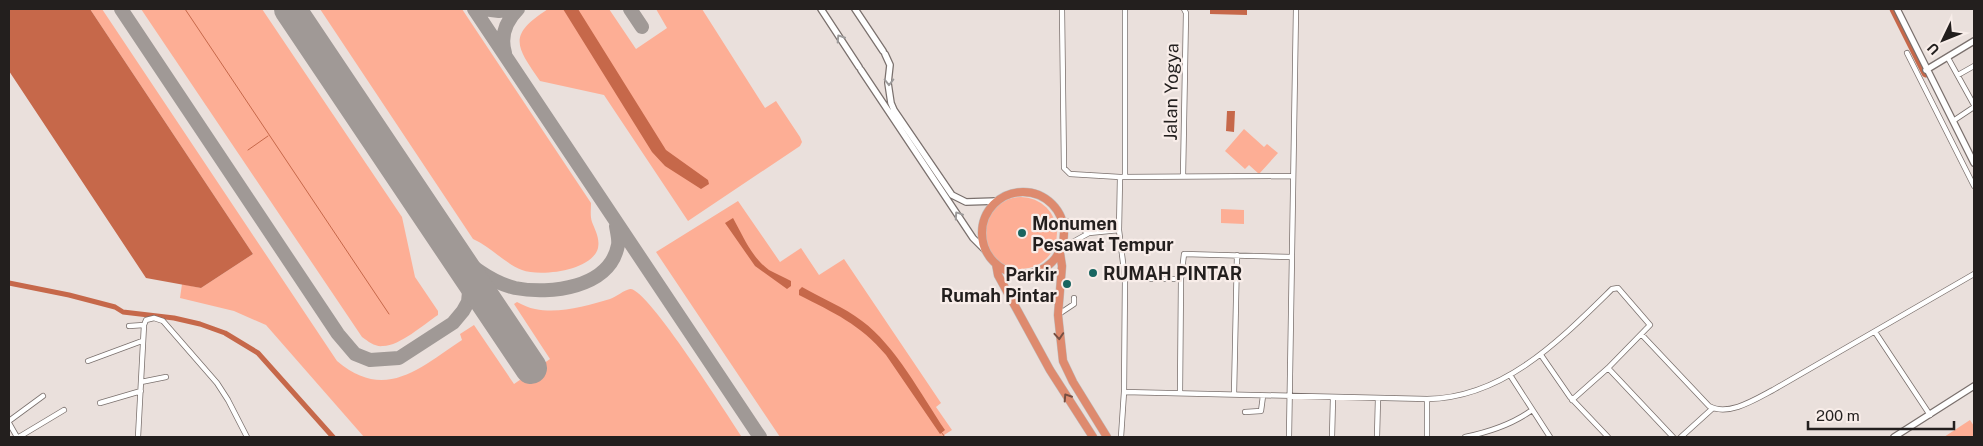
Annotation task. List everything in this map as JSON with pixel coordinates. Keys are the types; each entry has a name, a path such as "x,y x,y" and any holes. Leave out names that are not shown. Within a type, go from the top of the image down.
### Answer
{"highway":[{"path":"1061,250 1048,267 1031,274 1012,273 996,264 986,251 982,233 986,215 998,200 1013,193 1022,192 1038,195 1052,204 1062,220 1064,239 1061,250 1062,266 1058,315 1062,361 1107,437"},
{"path":"996,264 998,275 1050,370 1093,437"}],"street":[{"path":"821,9 973,238 986,251"},
{"path":"855,9 884,52 890,65 888,83 894,110 952,195 966,202 998,200"},
{"path":"1062,9 1064,168 1070,174 1123,176 1293,176"},
{"path":"1121,437 1124,392 1125,278 1119,230 1123,176 1125,9"},
{"name":"Jalan Yogya","path":"1183,176 1186,13 1184,9"},
{"path":"1289,437 1296,9"},
{"path":"1897,9 1974,163"},
{"path":"1926,70 1974,40"},
{"path":"1907,53 1974,186"},
{"path":"1948,58 1974,106 1952,121"},
{"path":"1958,75 1974,66"},
{"path":"1062,220 1070,222 1090,233"},
{"path":"1061,250 1090,233 1119,230"},
{"path":"1180,393 1181,279 1184,254 1292,256"},
{"path":"1234,394 1237,255"},
{"path":"1642,335 1705,403 1712,408 1732,408 1747,403 1876,332 1974,274"},
{"path":"1125,278 1181,279"},
{"path":"1124,392 1234,394 1290,399 1427,399 1465,394 1481,390 1510,375 1541,355 1615,287 1618,288 1650,323 1649,328 1572,400"},
{"path":"1058,315 1064,309 1074,304 1074,298"},
{"path":"138,437 144,325 146,320 157,318 163,321 217,383 247,437"},
{"path":"129,326 144,325"},
{"path":"1876,332 1930,415"},
{"path":"88,361 142,341"},
{"path":"1541,355 1572,400 1608,437"},
{"path":"1608,368 1673,437"},
{"path":"1510,375 1550,437"},
{"path":"141,382 166,377"},
{"path":"1894,437 1974,386"},
{"path":"100,403 141,392"},
{"path":"43,396 9,422 18,437 64,410"},
{"path":"1245,412 1261,410 1262,396"},
{"path":"1332,437 1333,398"},
{"path":"1377,437 1378,398"},
{"path":"1427,399 1427,437"},
{"path":"1681,437 1712,408"},
{"path":"1465,437 1496,429 1523,417 1532,410"}],"shaded area":[{"path":"9,9 90,9 253,254 201,288 146,278 9,71"},
{"path":"90,9 102,9 337,361 354,373 371,379 387,380 417,370 462,340 460,334 474,325 514,384 550,359 514,304 517,302 530,308 554,311 563,310 610,299 630,289 639,294 669,330 742,437 364,437 266,325 234,311 180,298 182,284 201,288 253,254"},
{"path":"141,9 262,9 402,217 415,277 438,311 438,315 404,339 390,345 377,346 362,337"},
{"path":"320,9 462,9 591,203 591,220 598,241 598,248 594,256 576,267 564,270 541,273 530,272 515,267 473,239"},
{"path":"548,9 609,9 636,49 667,28 656,9 702,9 765,108 776,101 800,137 802,142 800,146 688,221 604,95 540,81 532,69 521,49 521,34 526,26"},
{"path":"563,9 578,9 666,150 708,180 709,184 701,189 665,166 652,152"},
{"path":"1210,9 1247,9 1247,15 1210,14"},
{"path":"1227,111 1235,111 1234,132 1226,131"},
{"path":"1244,129 1264,147 1267,144 1278,153 1259,174 1249,165 1245,169 1225,151"},
{"path":"1021,197 1041,203 1051,213 1057,233 1051,253 1041,263 1021,269 1001,263 991,253 985,233 991,213 1001,203"},
{"path":"738,201 780,262 801,248 819,275 844,259 941,403 936,407 952,430 941,437 780,437 656,252"},
{"path":"1221,209 1244,210 1244,224 1221,223"},
{"path":"733,218 748,246 763,265 791,281 791,286 787,289 755,266 725,223"},
{"path":"802,287 848,311 886,343 945,430 940,434 886,355 876,344 846,320 799,295 799,290"},
{"path":"1970,420 1974,426 1974,437 1944,437"}],"waterway":[{"path":"185,9 389,314"},
{"path":"1894,9 1926,73"},
{"path":"248,150 268,136"},
{"path":"9,283 69,295 115,307 123,312 174,318 200,324 225,333 258,353 333,437"},
{"path":"941,432 945,437"}],"taxiway":[{"path":"121,9 338,334 355,354 370,360 399,358 453,323 468,302 468,281 462,265"},
{"path":"474,9 760,437"},
{"path":"483,9 499,11 514,9"},
{"path":"505,53 503,41 505,29 518,9"},
{"path":"630,9 642,27"},
{"path":"451,248 466,261 497,282 529,290 561,289 577,285 603,271 613,259 618,245 616,226"}],"runway":[{"path":"290,9 531,368"}],"place":[{"name":"Monumen Pesawat Tempur","path":"1022,233"},
{"name":"RUMAH PINTAR","path":"1093,273"},
{"name":"Parkir Rumah Pintar","path":"1067,284"}]}
